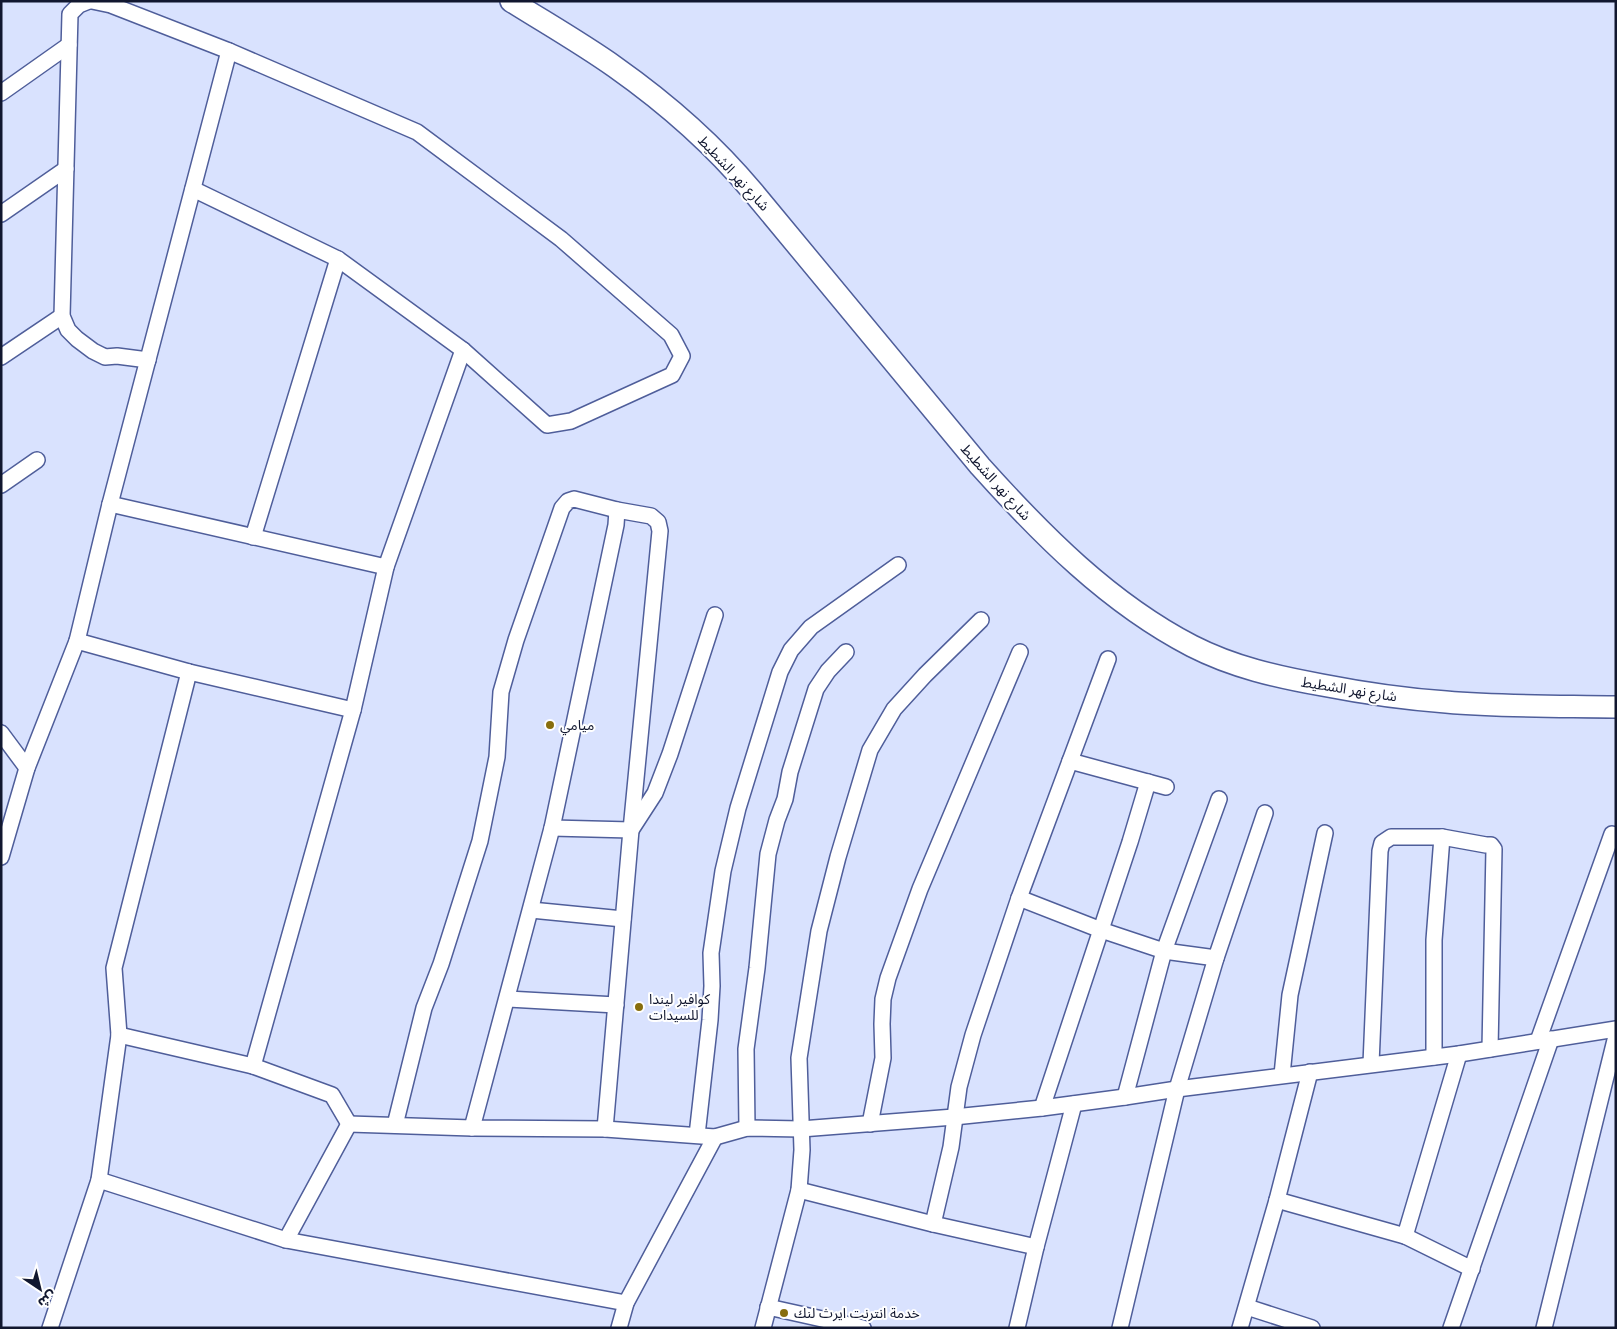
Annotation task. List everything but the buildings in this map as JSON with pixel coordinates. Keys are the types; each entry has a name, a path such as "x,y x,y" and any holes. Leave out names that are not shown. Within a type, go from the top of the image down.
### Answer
{"main road":[{"name":"شارع نهر الشطيط","path":"511,1 630,78 674,113 717,152 753,192 980,466 1010,499 1040,530 1091,577 1158,626 1194,646 1239,666 1287,679 1356,692 1446,702 1616,707"}],"street":[{"path":"148,360 117,356 106,357 93,351 68,330 62,316 70,14 79,5 90,1 111,5 229,51 417,132 561,239 671,335 682,356 672,375 571,421 547,425 463,350 338,259 193,189"},
{"path":"1,93 69,45"},
{"path":"1,857 27,768 78,641 110,504 229,51"},
{"path":"1,214 66,169"},
{"path":"253,537 338,259"},
{"path":"1,357 62,316"},
{"path":"252,1066 353,710 386,567 463,350"},
{"path":"1,485 37,460"},
{"path":"395,1125 424,1008 480,841 497,758 501,692 516,640 562,508 568,501 574,499 651,516 658,522 660,530 605,1129"},
{"path":"110,504 386,567"},
{"path":"472,1128 552,828 616,525 617,510"},
{"path":"697,1135 710,1020 711,953 723,871 738,808 780,672 791,650 811,627 898,564"},
{"path":"631,830 655,793 670,754 715,615"},
{"path":"763,1328 799,1190 802,1150 799,1058 819,931 838,857 870,750 894,709 925,675 981,620"},
{"path":"78,641 189,672 353,710"},
{"path":"747,1128 746,1050 757,968 768,854 785,799 790,772 816,689 828,671 846,652"},
{"path":"870,1124 884,1058 883,999 888,978 920,889 1020,652"},
{"path":"933,1224 954,1132 958,1087 973,1035 1020,898 1108,659"},
{"path":"50,1328 99,1180 119,1035 114,968 189,672"},
{"path":"1,733 27,768"},
{"path":"1070,761 1166,787"},
{"path":"1042,1108 1148,782"},
{"path":"1125,1097 1164,951 1219,799"},
{"path":"1120,1328 1177,1088 1216,958 1265,813"},
{"path":"552,828 631,830"},
{"path":"1282,1075 1290,996 1325,833"},
{"path":"1451,1328 1472,1269 1612,834"},
{"path":"1371,1064 1380,851 1382,843 1391,837 1442,837 1486,846 1491,845 1494,849 1490,1049"},
{"path":"1434,1057 1434,940 1442,837"},
{"path":"1020,898 1101,930 1164,951 1216,958"},
{"path":"531,910 623,919"},
{"path":"507,1000 616,1005"},
{"path":"349,1124 472,1128 605,1129 715,1137 747,1128 801,1129 1042,1108 1177,1088 1459,1054 1616,1029"},
{"path":"119,1035 252,1066 332,1095 349,1124"},
{"path":"1544,1328 1616,1036"},
{"path":"1405,1236 1459,1054"},
{"path":"1240,1328 1277,1200 1310,1072"},
{"path":"1017,1328 1036,1247 1074,1104"},
{"path":"286,1240 349,1124"},
{"path":"619,1328 626,1303 715,1137"},
{"path":"99,1180 286,1240 626,1303"},
{"path":"799,1190 933,1224 1036,1247"},
{"path":"1277,1200 1405,1236 1472,1269"},
{"path":"768,1307 863,1328"},
{"path":"1247,1307 1312,1328"}],"place":[{"name":"ميامي","path":"550,725"},
{"name":"كوافير ليندا للسيدات","path":"639,1007"},
{"name":"خدمة انترنت ايرث لنك","path":"784,1313"}]}
